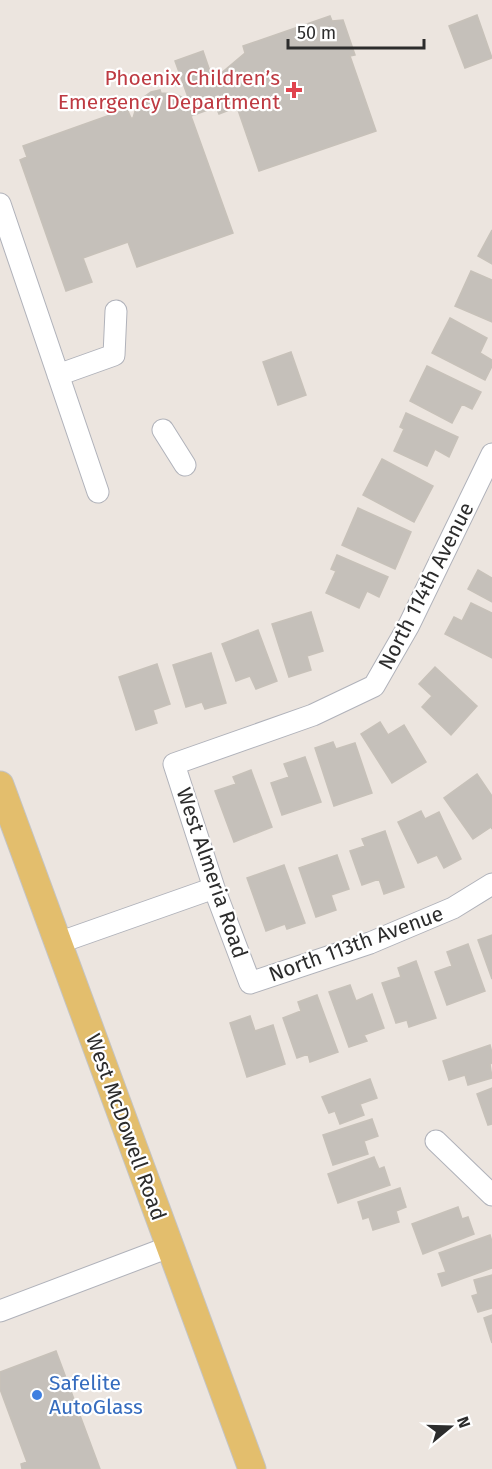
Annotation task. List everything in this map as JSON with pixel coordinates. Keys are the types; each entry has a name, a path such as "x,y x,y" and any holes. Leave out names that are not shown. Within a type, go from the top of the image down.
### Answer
{"main road":[{"name":"West McDowell Road","path":"0,785 252,1469"}],"street":[{"path":"0,204 98,492"},
{"path":"58,375 114,355 116,311"},
{"path":"163,430 185,465"},
{"name":"North 114th Avenue","path":"174,764 313,715 374,686 409,625 492,454"},
{"name":"West Almeria Road","path":"174,764 214,888 250,983"},
{"name":"North 113th Avenue","path":"250,983 370,943 453,908 492,884"},
{"path":"58,943 214,888"},
{"path":"436,1141 492,1195"},
{"path":"0,1311 169,1247"}],"building":[{"path":"477,15 492,58 465,68 449,26"},
{"path":"330,16 332,21 343,20 355,55 350,56 376,131 259,171 237,107 219,114 216,107 191,116 233,233 137,267 128,242 83,258 92,282 66,291 20,160 27,157 23,146 127,109 133,118 141,99 151,92 160,90 161,93 175,94 184,98 188,103 189,100 175,61 203,51 213,80 245,53 243,46"},
{"path":"492,230 492,264 478,256"},
{"path":"471,271 492,280 492,322 455,306"},
{"path":"450,318 487,338 480,353 492,360 492,366 485,380 432,353"},
{"path":"291,352 306,395 278,405 263,362"},
{"path":"427,366 481,392 472,409 462,404 452,423 410,401"},
{"path":"406,413 458,437 449,457 435,449 427,466 394,451 404,429 400,427"},
{"path":"382,459 433,486 414,522 363,495"},
{"path":"358,508 411,532 395,569 342,545"},
{"path":"337,555 388,577 379,597 367,591 359,608 326,593 336,571 331,569"},
{"path":"478,570 492,578 492,602 468,589"},
{"path":"471,603 492,613 492,658 445,634 454,617 462,621"},
{"path":"311,612 323,651 307,656 311,670 289,677 272,624"},
{"path":"258,630 277,681 256,689 250,676 236,681 222,644"},
{"path":"211,653 226,703 205,709 202,702 186,707 173,665"},
{"path":"157,664 170,704 153,710 157,723 136,730 119,677"},
{"path":"435,667 477,706 451,735 422,707 432,696 419,684"},
{"path":"380,722 388,735 404,725 426,762 392,783 361,734"},
{"path":"333,742 336,749 355,743 372,793 334,806 315,748"},
{"path":"305,757 321,802 282,815 271,783 289,777 284,764"},
{"path":"251,770 272,827 234,842 215,791 236,784 233,777"},
{"path":"477,774 492,796 492,829 491,827 473,839 444,798"},
{"path":"421,811 425,819 439,812 461,859 444,868 437,855 418,863 398,822"},
{"path":"385,831 404,887 384,894 379,879 362,885 350,851 365,846 362,839"},
{"path":"337,855 349,889 331,895 336,910 316,917 299,868"},
{"path":"284,865 305,923 287,929 285,924 266,931 247,878"},
{"path":"492,935 492,979 478,940"},
{"path":"468,944 485,991 447,1005 435,972 452,966 447,952"},
{"path":"416,961 436,1018 409,1027 407,1020 396,1023 382,983 401,977 398,968"},
{"path":"350,985 356,1001 372,994 384,1028 364,1035 367,1041 349,1047 329,992"},
{"path":"317,995 338,1052 310,1062 308,1054 297,1058 283,1018 301,1011 298,1002"},
{"path":"250,1016 255,1031 273,1025 285,1064 247,1077 230,1023"},
{"path":"490,1045 492,1078 468,1085 465,1075 449,1080 443,1061"},
{"path":"370,1079 377,1098 360,1104 364,1115 340,1124 335,1111 329,1113 322,1097"},
{"path":"492,1088 492,1124 488,1125 477,1094"},
{"path":"372,1119 378,1136 364,1141 368,1154 333,1165 323,1135"},
{"path":"374,1157 379,1169 384,1167 390,1185 338,1203 328,1174"},
{"path":"400,1188 406,1207 396,1211 399,1222 373,1230 369,1217 363,1219 358,1202"},
{"path":"458,1207 462,1219 468,1217 474,1234 423,1254 412,1224"},
{"path":"490,1235 492,1268 442,1286 438,1274 446,1272 439,1253"},
{"path":"492,1275 492,1308 478,1312 472,1296 478,1294 474,1280"},
{"path":"492,1315 492,1343 484,1318"},
{"path":"56,1351 100,1469 22,1469 21,1464 27,1462 0,1389 0,1372"}],"place":[{"name":"Phoenix Children’s Emergency Department","path":"294,90"},
{"name":"Safelite AutoGlass","path":"37,1395"}]}
